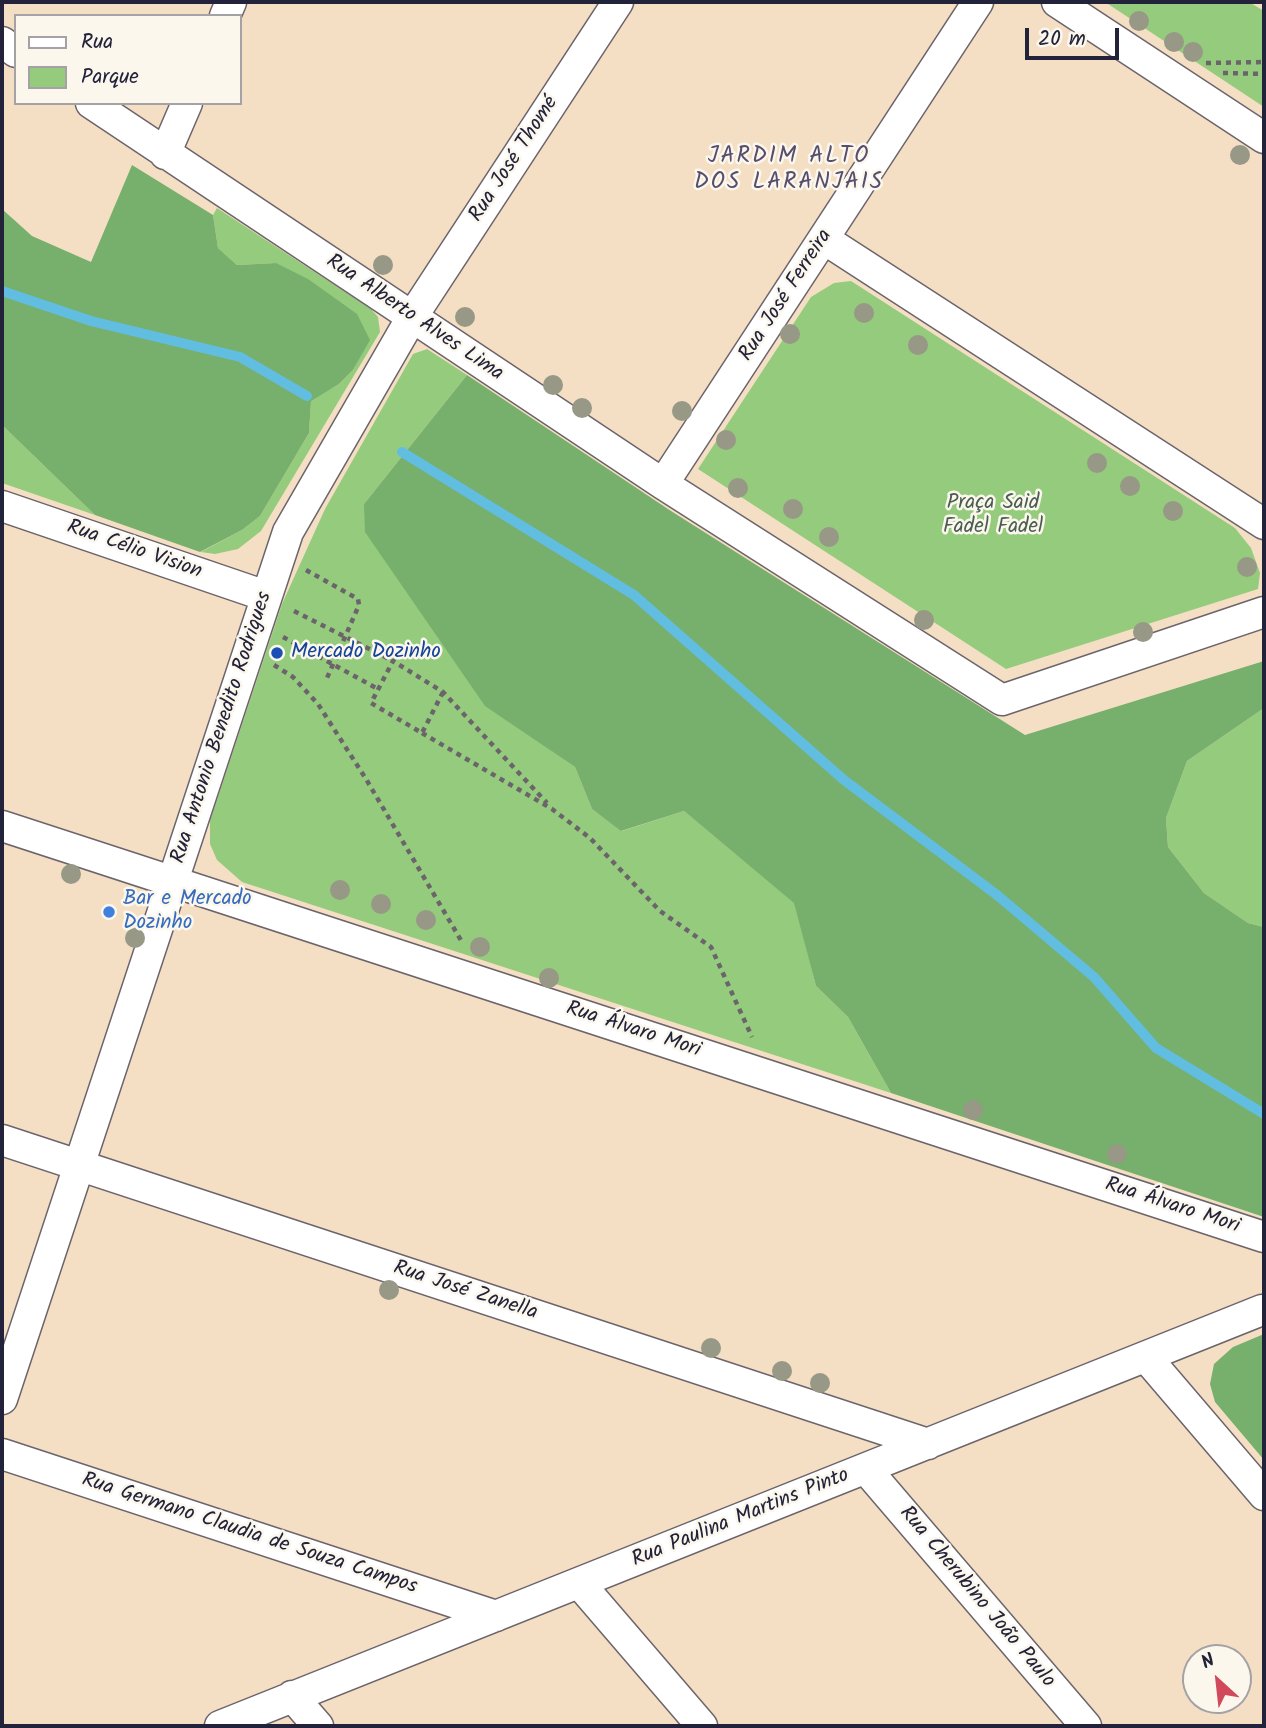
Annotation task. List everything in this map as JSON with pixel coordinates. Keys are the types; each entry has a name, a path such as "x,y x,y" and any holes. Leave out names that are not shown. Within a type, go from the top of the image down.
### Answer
{"street":[{"name":"Rua José Thomé","path":"412,317 618,2"},
{"name":"Rua José Ferreira","path":"663,484 978,2"},
{"path":"1057,2 1264,138"},
{"name":"Rua Alberto Alves Lima","path":"94,105 663,484"},
{"path":"165,154 186,105"},
{"path":"824,239 1264,524"},
{"name":"Rua Antonio Benedito Rodrigues","path":"2,1399 288,532 412,317"},
{"path":"663,484 1002,700 1264,612"},
{"name":"Rua Célio Vision","path":"2,506 266,596"},
{"name":"Rua Álvaro Mori","path":"2,826 1264,1237"},
{"name":"Rua José Zanella","path":"2,1140 928,1444"},
{"name":"Rua Paulina Martins Pinto","path":"220,1726 1262,1310"},
{"path":"1146,1357 1264,1496"},
{"name":"Rua Germano Claudia de Souza Campos","path":"2,1454 496,1616"},
{"name":"Rua Cherubino João Paulo","path":"866,1469 1086,1726"},
{"path":"580,1584 702,1726"},
{"path":"292,1696 318,1726"}],"path":[{"path":"1182,84 1198,63 1264,62"},
{"path":"302,568 358,599 359,605 327,678"},
{"path":"266,596 393,661 443,692 552,809"},
{"path":"276,633 378,689"},
{"path":"267,661 293,677 325,715 366,779 470,956 477,981"},
{"path":"393,661 371,703 552,809 590,838 660,911 711,947 765,1074"},
{"path":"422,733 443,692"}],"green space":[{"path":"1105,2 1249,2 1264,11 1264,107"},
{"path":"132,165 213,215 218,248 237,265 276,263 308,279 357,314 370,340 353,370 339,384 311,401 309,433 260,516 242,530 200,552 95,515 2,425 2,209 32,236 91,262"},
{"path":"217,208 371,309 378,317 380,332 261,531 238,549 215,554 201,552 242,530 260,516 309,433 311,400 339,384 353,370 369,340 276,263 237,265 218,248 213,215"},
{"name":"Praça Said Fadel Fadel","path":"851,281 1235,528 1251,548 1260,573 1258,589 1006,669 698,469 811,297 834,283"},
{"path":"427,349 467,375 364,504 485,705 575,767 592,809 622,831 684,811 795,903 816,986 848,1017 891,1093 242,882 217,860 210,844 210,821 282,604 325,509 413,354"},
{"path":"467,375 671,511 1025,735 1264,661 1264,708 1187,761 1166,818 1168,847 1204,893 1248,923 1264,927 1264,1217 891,1093 848,1017 816,986 794,903 684,811 621,831 592,809 575,767 485,706 365,532 364,504"},
{"path":"2,425 95,515 2,483"},
{"path":"1264,708 1264,927 1248,923 1204,893 1168,847 1166,818 1187,761"},
{"path":"1264,1334 1264,1460 1215,1402 1210,1384 1214,1364 1233,1347"}],"waterway":[{"path":"2,291 91,321 240,357 307,396"},
{"path":"402,452 634,595 844,780 997,895 1094,977 1156,1048 1264,1114"}],"place":[{"name":"Mercado Dozinho","path":"277,653"},
{"name":"Bar e Mercado Dozinho","path":"109,912"}],"district":[{"name":"JARDIM ALTO DOS LARANJAIS","path":"789,171"}]}
